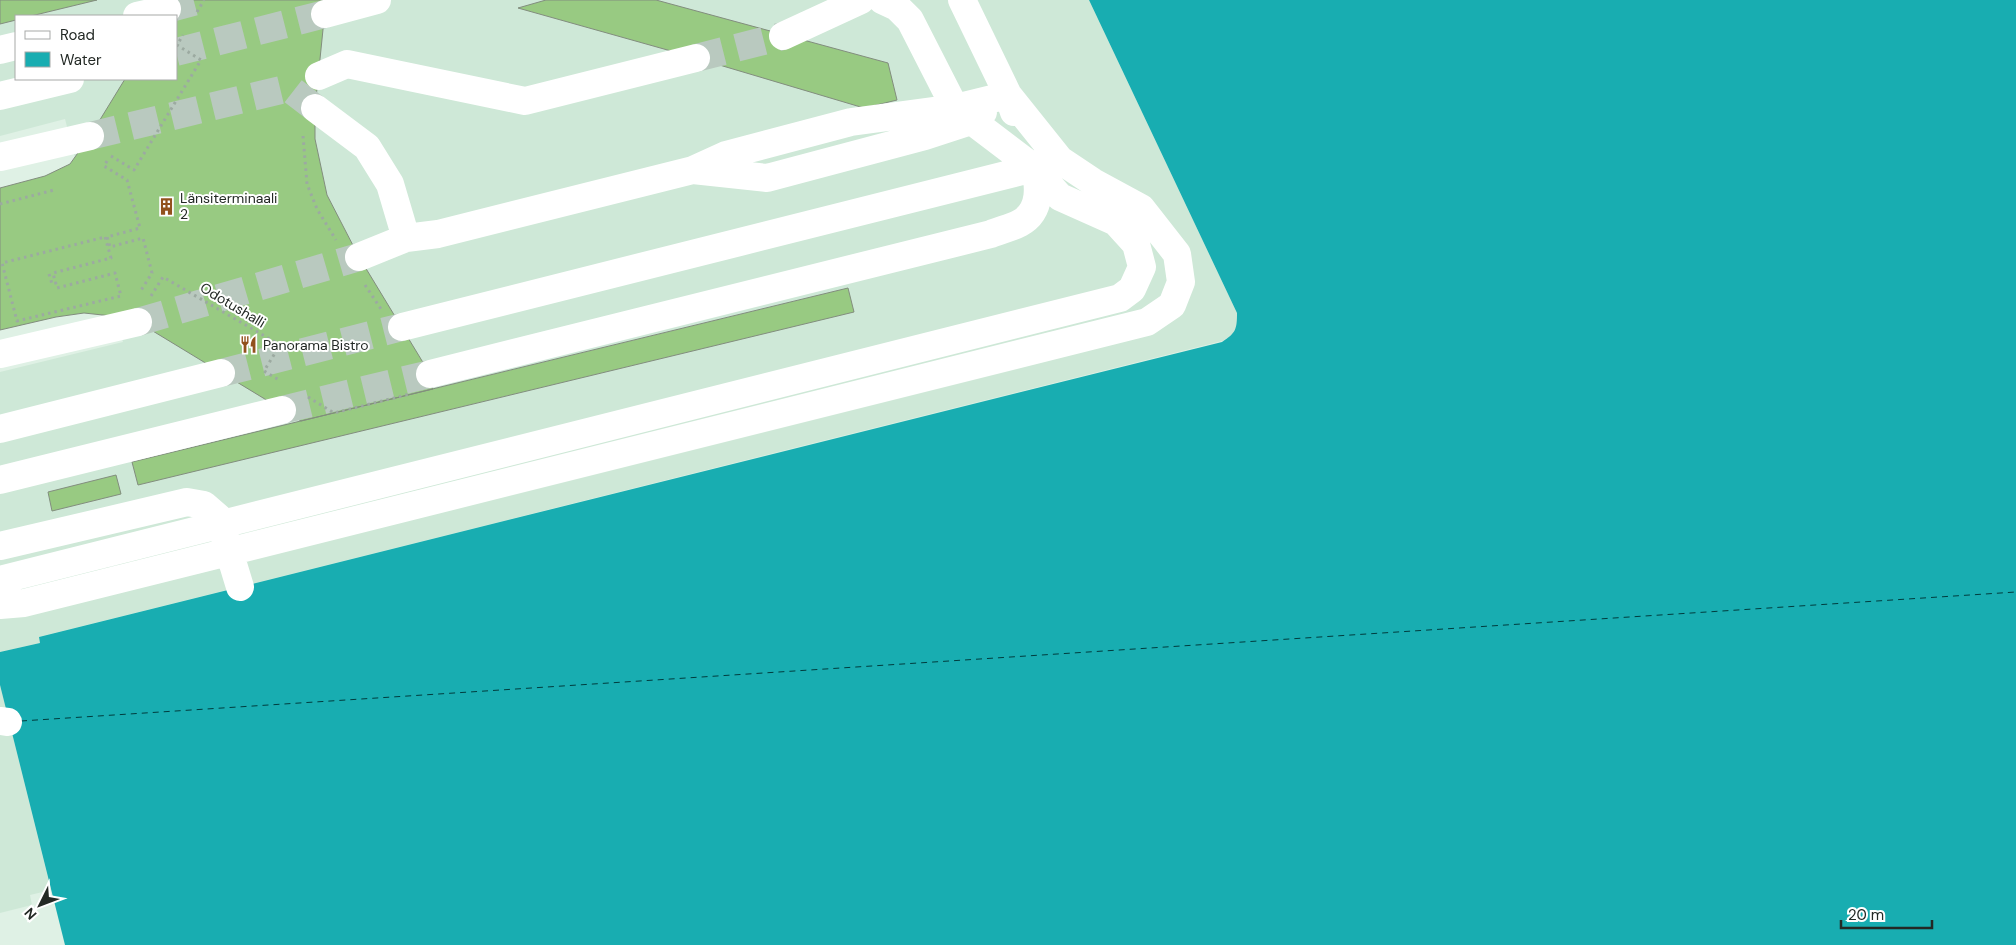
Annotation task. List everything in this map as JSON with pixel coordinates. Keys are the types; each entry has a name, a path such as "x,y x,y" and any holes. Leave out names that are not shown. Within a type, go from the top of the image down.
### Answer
{"lane":[{"path":"325,14 377,0"},
{"path":"783,36 861,0"},
{"path":"0,580 1120,298 1132,289 1142,267 1136,244 1116,222 1060,197 1034,168 963,114 910,20 897,7 882,0"},
{"path":"424,383 991,234 1021,223 1034,210 1039,193 1034,168 1008,95 962,0"},
{"path":"141,15 167,9"},
{"path":"0,50 15,46"},
{"path":"318,76 347,64 524,102 696,58"},
{"path":"0,96 66,80"},
{"path":"353,261 406,238 438,234 693,170 767,178 925,136 963,114 1008,95"},
{"path":"0,605 34,600 1147,322 1172,306 1181,282 1177,254 1141,208 1093,182 1060,160 1008,95"},
{"path":"315,108 367,147 390,184 406,238"},
{"path":"0,157 90,136"},
{"path":"392,319 1034,168"},
{"path":"0,354 143,307"},
{"path":"0,429 221,373"},
{"path":"0,480 291,396"},
{"path":"0,546 187,502 204,505 218,518 240,587"}],"path":[{"path":"195,15 204,0"},
{"path":"178,43 186,30"},
{"path":"143,307 138,296 152,272 143,238 110,247 107,237 140,228 127,180 104,166 111,156 134,170 201,60 178,46"},
{"path":"302,134 307,184 317,209 392,319"},
{"path":"0,204 54,190"},
{"path":"8,323 17,321 121,296 115,273 57,288 56,283 52,284 53,274 111,258 105,237 1,263 17,321"},
{"path":"49,274 53,278"},
{"name":"Odotushalli","path":"143,307 163,277 280,345 264,371 291,396 334,413 424,383"}],"shaded area":[{"path":"0,0 1089,0 1237,313 1237,325 1233,335 1222,341 39,637 40,643 0,652 0,372 123,342 65,119 0,136"},
{"path":"0,685 51,890 30,895 32,905 0,913"}],"water":[{"path":"1089,0 2016,0 2016,945 65,945 0,685 0,652 40,643 39,637 1222,342 1230,336 1236,327 1237,313"}],"building":[{"path":"0,0 97,0 35,15 15,15 15,20 0,24"},
{"name":"Länsiterminaali 2","path":"173,0 326,0 315,108 315,139 327,195 359,257 430,374 430,384 433,389 301,421 138,322 112,316 84,313 56,317 0,330 0,188 45,176 70,164 90,136 124,80 178,80 178,15 176,15"},
{"path":"546,0 656,0 888,63 897,100 864,108 518,8"},
{"path":"848,288 854,312 138,485 132,462"},
{"path":"116,475 121,494 52,511 48,492"}],"ferry route":[{"path":"21,721 2016,592"}],"tunnel":[{"path":"167,9 201,0"},
{"path":"178,51 325,14"},
{"path":"696,58 783,36"},
{"path":"90,136 289,88 315,108"},
{"path":"138,322 359,257"},
{"path":"221,373 402,327"},
{"path":"282,410 430,374"}],"place":[{"name":"Länsiterminaali 2","path":"166,206"},
{"name":"Panorama Bistro","path":"249,345"}]}
